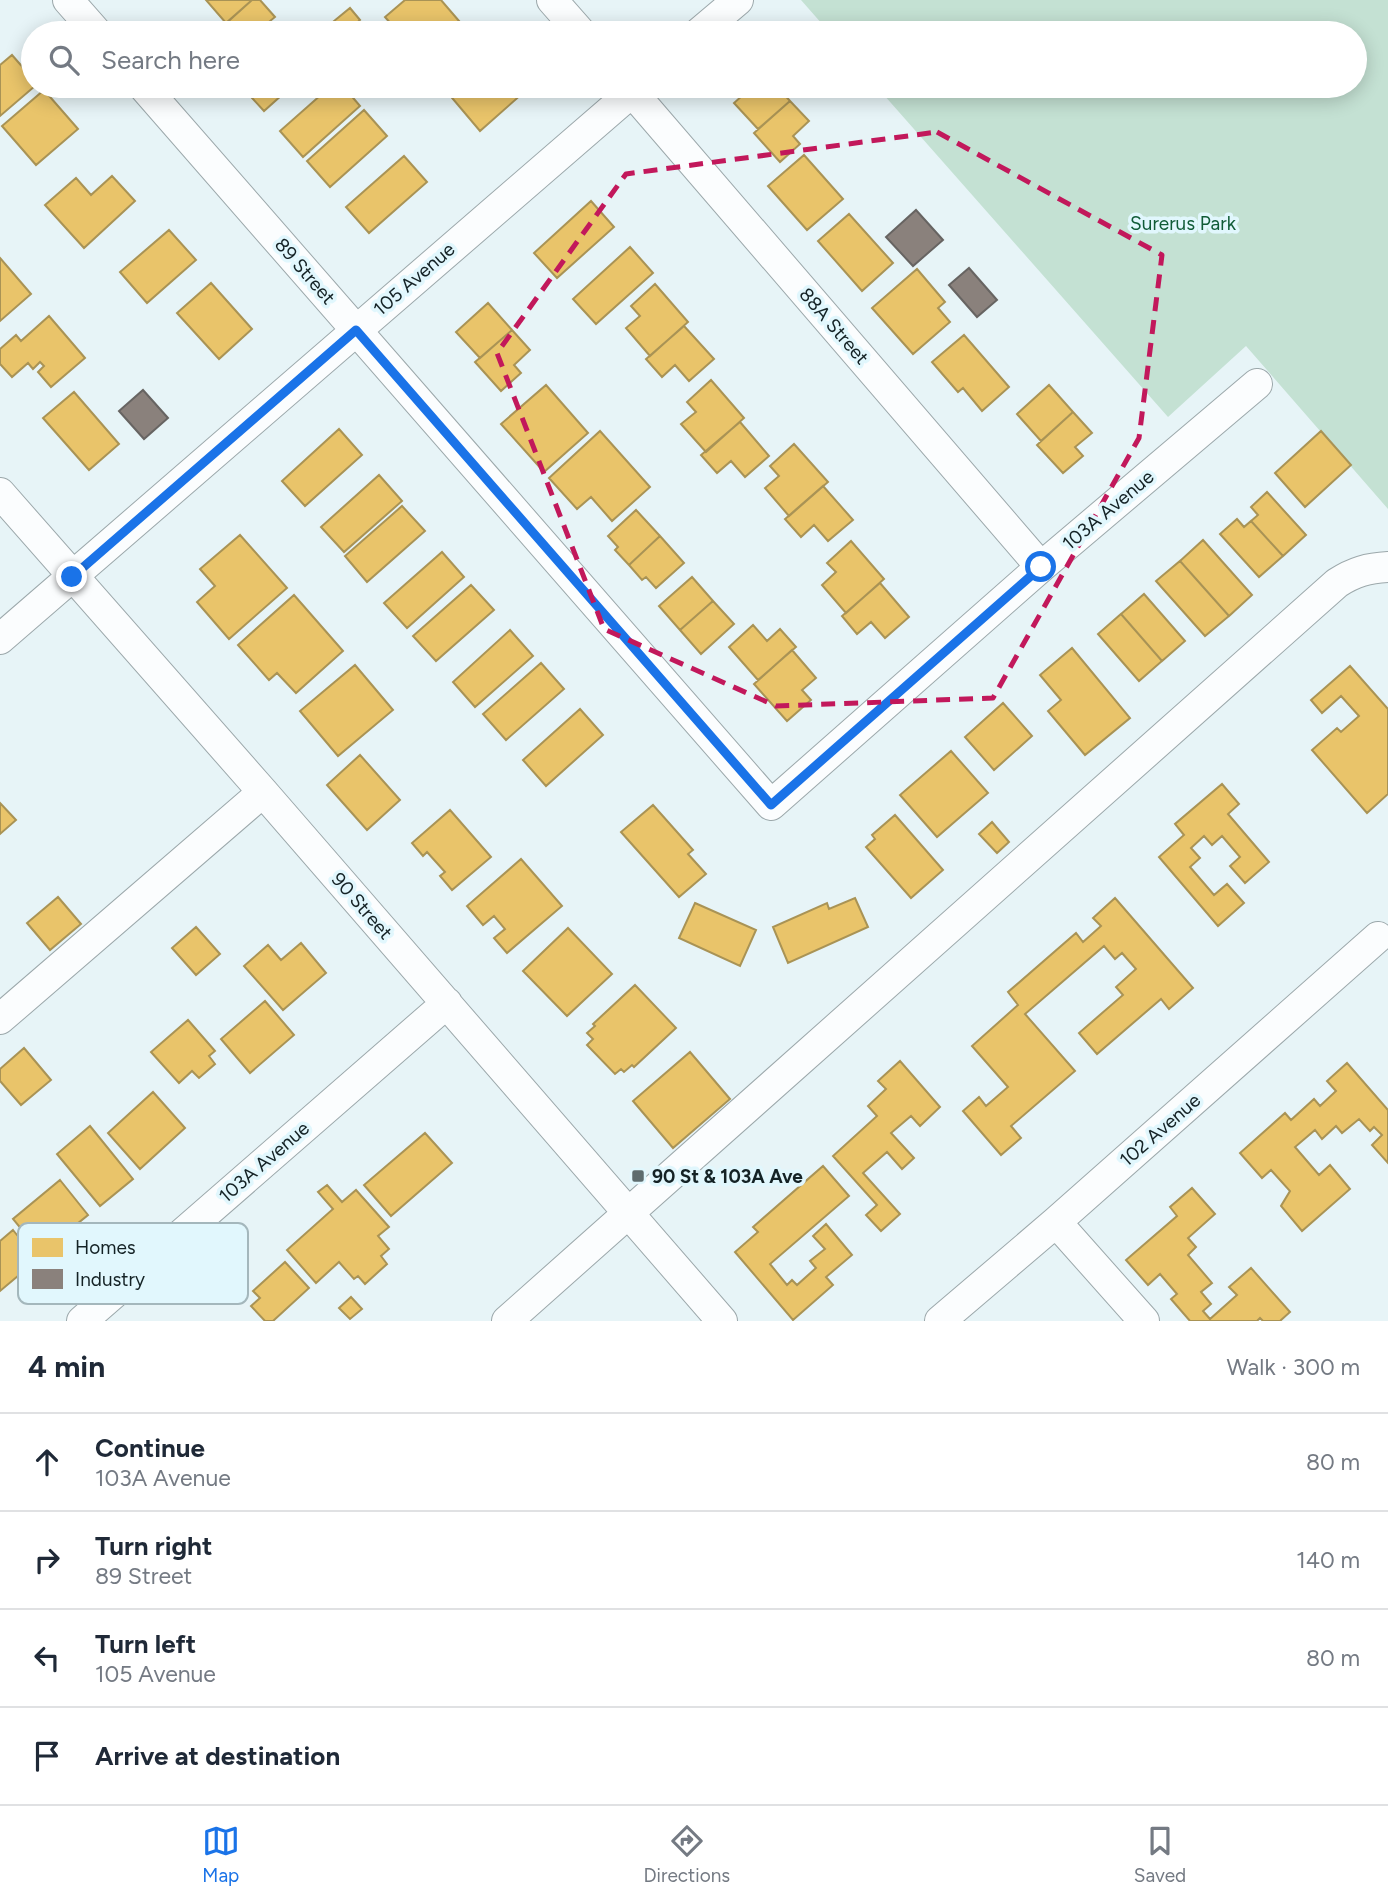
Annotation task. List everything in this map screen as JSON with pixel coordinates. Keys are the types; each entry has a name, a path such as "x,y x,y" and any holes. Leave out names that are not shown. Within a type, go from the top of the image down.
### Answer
{"street":[{"path":"68,0 86,21"},
{"path":"552,0 570,21"},
{"path":"713,21 737,0"},
{"name":"89 Street","path":"153,98 771,805"},
{"name":"105 Avenue","path":"0,639 621,98"},
{"name":"88A Street","path":"641,98 1041,567"},
{"name":"103A Avenue","path":"771,805 1041,567 1257,384"},
{"name":"90 Street","path":"0,493 722,1321"},
{"path":"507,1321 1337,583 1350,574 1383,567"},
{"path":"0,1019 263,792"},
{"name":"102 Avenue","path":"940,1321 1378,937"},
{"name":"103A Avenue","path":"194,1223 447,1003"},
{"path":"1056,1222 1144,1321"},
{"name":"103A Avenue","path":"82,1321 102,1304"}],"highlighted area":[{"path":"937,132 1162,255 1139,438 993,698 776,706 604,629 497,353 626,174"}],"green space":[{"name":"Surerus Park","path":"801,0 1388,0 1388,509 1246,346 1168,417 887,98 1367,98 1367,21 819,21"}],"building: Homes":[{"path":"206,0 252,0 228,21 224,21"},
{"path":"252,0 260,0 275,17 270,21 229,21"},
{"path":"405,0 441,0 459,21 388,21 385,17"},
{"path":"350,8 360,20 359,21 334,21"},
{"path":"12,55 21,65 21,98 0,116 0,65"},
{"path":"35,98 51,98 78,129 36,165 2,126"},
{"path":"252,98 279,98 264,111"},
{"path":"317,98 353,98 360,106 303,157 280,131"},
{"path":"452,98 517,98 480,131"},
{"path":"740,98 787,98 790,101 758,129 734,103"},
{"path":"790,101 809,121 793,136 800,144 780,162 754,133"},
{"path":"364,110 387,136 330,187 307,161"},
{"path":"804,155 843,199 807,230 768,186"},
{"path":"404,156 427,182 369,233 346,207"},
{"path":"112,176 135,201 84,248 45,205 76,178 91,195"},
{"path":"591,201 614,227 557,278 534,253"},
{"path":"849,214 893,263 862,291 818,241"},
{"path":"169,230 196,260 147,303 120,272"},
{"path":"630,247 653,273 596,324 573,299"},
{"path":"0,258 31,294 0,321"},
{"path":"917,269 945,302 938,308 950,322 913,354 872,308"},
{"path":"211,283 252,329 219,359 177,313"},
{"path":"655,284 688,322 650,356 626,328 640,316 631,306"},
{"path":"488,303 512,330 480,358 456,332"},
{"path":"49,316 85,358 51,387 38,372 44,366 40,362 33,369 28,363 12,377 0,364 0,349 16,335 21,341"},
{"path":"684,326 714,359 689,381 675,365 662,377 646,359"},
{"path":"512,330 530,350 514,365 521,373 501,391 475,362"},
{"path":"964,335 1009,387 982,411 963,388 958,392 932,362"},
{"path":"711,380 744,418 706,452 681,424 696,412 687,402"},
{"path":"546,385 588,433 544,472 501,424"},
{"path":"1049,385 1073,412 1041,441 1017,414"},
{"path":"74,392 119,444 89,470 43,418"},
{"path":"1073,412 1092,433 1075,447 1083,456 1063,473 1037,445"},
{"path":"740,422 769,456 745,477 731,461 717,473 701,455"},
{"path":"339,429 362,455 305,506 282,481"},
{"path":"600,431 650,487 612,521 591,497 577,509 549,478"},
{"path":"1321,431 1351,465 1305,507 1275,473"},
{"path":"794,444 828,482 789,516 765,488 779,476 770,466"},
{"path":"379,475 402,501 344,552 321,527"},
{"path":"823,486 853,520 828,541 814,525 801,537 785,519"},
{"path":"1267,492 1306,535 1283,556 1251,521 1258,515 1251,507"},
{"path":"402,506 425,531 367,582 345,556"},
{"path":"636,510 660,536 629,565 615,550 618,547 608,536"},
{"path":"1237,519 1244,527 1251,521 1283,556 1259,577 1220,534"},
{"path":"240,535 287,588 229,639 197,602 215,586 200,569"},
{"path":"660,536 684,563 656,588 646,577 642,580 629,565"},
{"path":"1203,540 1252,595 1229,616 1180,561"},
{"path":"851,541 884,579 846,613 822,585 836,572 827,563"},
{"path":"442,552 464,577 407,628 384,603"},
{"path":"1180,561 1229,616 1205,636 1156,581"},
{"path":"692,577 713,601 680,630 659,606"},
{"path":"880,583 909,617 885,638 871,622 857,634 842,616"},
{"path":"471,585 494,610 436,661 413,636"},
{"path":"1144,594 1185,641 1162,661 1121,614"},
{"path":"294,595 343,651 296,693 277,673 269,680 238,645"},
{"path":"713,601 734,624 701,654 680,630"},
{"path":"1121,614 1162,661 1139,681 1098,634"},
{"path":"753,625 767,641 780,629 796,647 758,680 729,647"},
{"path":"510,630 533,656 475,707 453,682"},
{"path":"1072,648 1130,718 1085,755 1048,711 1061,700 1040,675"},
{"path":"792,650 816,678 802,690 811,700 787,721 754,684"},
{"path":"541,663 564,689 506,740 483,714"},
{"path":"355,665 393,710 338,756 300,711"},
{"path":"1350,666 1388,709 1388,794 1367,813 1312,750 1337,728 1341,732 1359,716 1341,696 1322,713 1311,700"},
{"path":"1003,703 1032,736 994,770 965,737"},
{"path":"580,709 603,735 546,786 523,760"},
{"path":"951,751 988,793 937,837 900,795"},
{"path":"360,755 400,800 367,830 327,785"},
{"path":"1222,784 1239,804 1228,814 1269,862 1245,883 1230,866 1240,857 1222,836 1212,845 1204,836 1191,848 1200,858 1190,867 1214,895 1227,884 1244,903 1218,926 1159,857 1184,835 1175,824"},
{"path":"0,803 16,820 0,834"},
{"path":"653,805 693,850 688,854 706,874 679,897 621,832"},
{"path":"450,810 491,857 452,890 440,876 445,872 427,852 423,856 412,843"},
{"path":"895,815 943,870 911,898 866,847 875,839 872,835"},
{"path":"992,822 1009,842 997,853 979,834"},
{"path":"521,859 562,906 507,953 494,938 505,929 494,916 483,925 467,906"},
{"path":"58,897 81,924 50,950 27,923"},
{"path":"855,898 868,927 788,963 773,927 827,903 829,909"},
{"path":"1115,898 1193,988 1169,1009 1161,999 1097,1054 1079,1033 1123,995 1116,987 1136,969 1122,953 1115,959 1104,946 1025,1014 1075,1071 1011,1126 1021,1138 1001,1155 963,1111 979,1097 986,1106 1008,1087 972,1046 1018,1005 1008,992 1076,933 1083,942 1101,926 1093,918"},
{"path":"695,903 756,930 740,966 679,938"},
{"path":"196,927 220,954 196,975 172,948"},
{"path":"568,928 612,974 567,1016 523,971"},
{"path":"301,943 326,973 283,1010 244,966 268,945 281,960"},
{"path":"635,985 676,1028 634,1067 632,1065 624,1072 621,1069 615,1074 587,1045 593,1039 587,1033 595,1026 593,1024"},
{"path":"265,1001 294,1035 250,1073 221,1039"},
{"path":"188,1020 215,1051 209,1056 215,1064 199,1078 192,1071 179,1083 151,1052"},
{"path":"24,1048 51,1080 21,1105 0,1081 0,1069"},
{"path":"690,1052 730,1099 673,1148 633,1101"},
{"path":"900,1061 940,1107 920,1126 911,1116 891,1133 914,1158 902,1169 887,1152 863,1173 900,1214 881,1231 866,1215 877,1205 833,1156 877,1116 868,1106 886,1089 878,1081"},
{"path":"1347,1063 1388,1110 1388,1163 1372,1145 1382,1135 1374,1127 1370,1131 1359,1119 1342,1133 1336,1126 1322,1139 1315,1130 1295,1147 1319,1175 1330,1165 1350,1189 1302,1231 1281,1206 1290,1191 1271,1170 1262,1178 1240,1153 1285,1113 1291,1120 1314,1099 1320,1106 1336,1091 1327,1081"},
{"path":"153,1092 185,1128 140,1169 108,1133"},
{"path":"90,1126 133,1179 100,1206 57,1154"},
{"path":"425,1133 452,1163 391,1216 364,1185"},
{"path":"823,1166 849,1196 770,1264 787,1285 792,1280 797,1285 816,1268 810,1261 825,1249 813,1236 826,1224 852,1255 826,1277 833,1285 793,1320 735,1252 758,1232 753,1227"},
{"path":"60,1180 88,1215 78,1223 18,1225 13,1219"},
{"path":"327,1185 342,1202 356,1190 389,1227 378,1236 389,1249 381,1256 387,1264 365,1284 358,1276 354,1279 339,1262 316,1283 287,1250 333,1209 318,1192"},
{"path":"1192,1188 1215,1214 1188,1238 1196,1247 1188,1255 1212,1283 1201,1292 1211,1304 1203,1311 1210,1319 1237,1295 1229,1287 1251,1268 1290,1312 1280,1321 1263,1321 1260,1318 1257,1321 1190,1321 1171,1299 1177,1294 1160,1274 1148,1285 1126,1260 1177,1216 1170,1207"},
{"path":"13,1230 18,1236 18,1276 0,1291 0,1241"},
{"path":"285,1262 309,1288 273,1321 265,1321 251,1306 260,1298 253,1291"},
{"path":"351,1297 362,1309 350,1319 339,1308"}],"building: Industry":[{"path":"916,210 943,240 913,266 886,237"},
{"path":"969,268 997,300 977,317 949,285"},
{"path":"143,390 168,418 144,439 119,411"}],"place":[{"name":"90 St & 103A Ave","path":"638,1176"}],"route":[{"path":"72,577 356,330 771,805 1041,567"}]}
